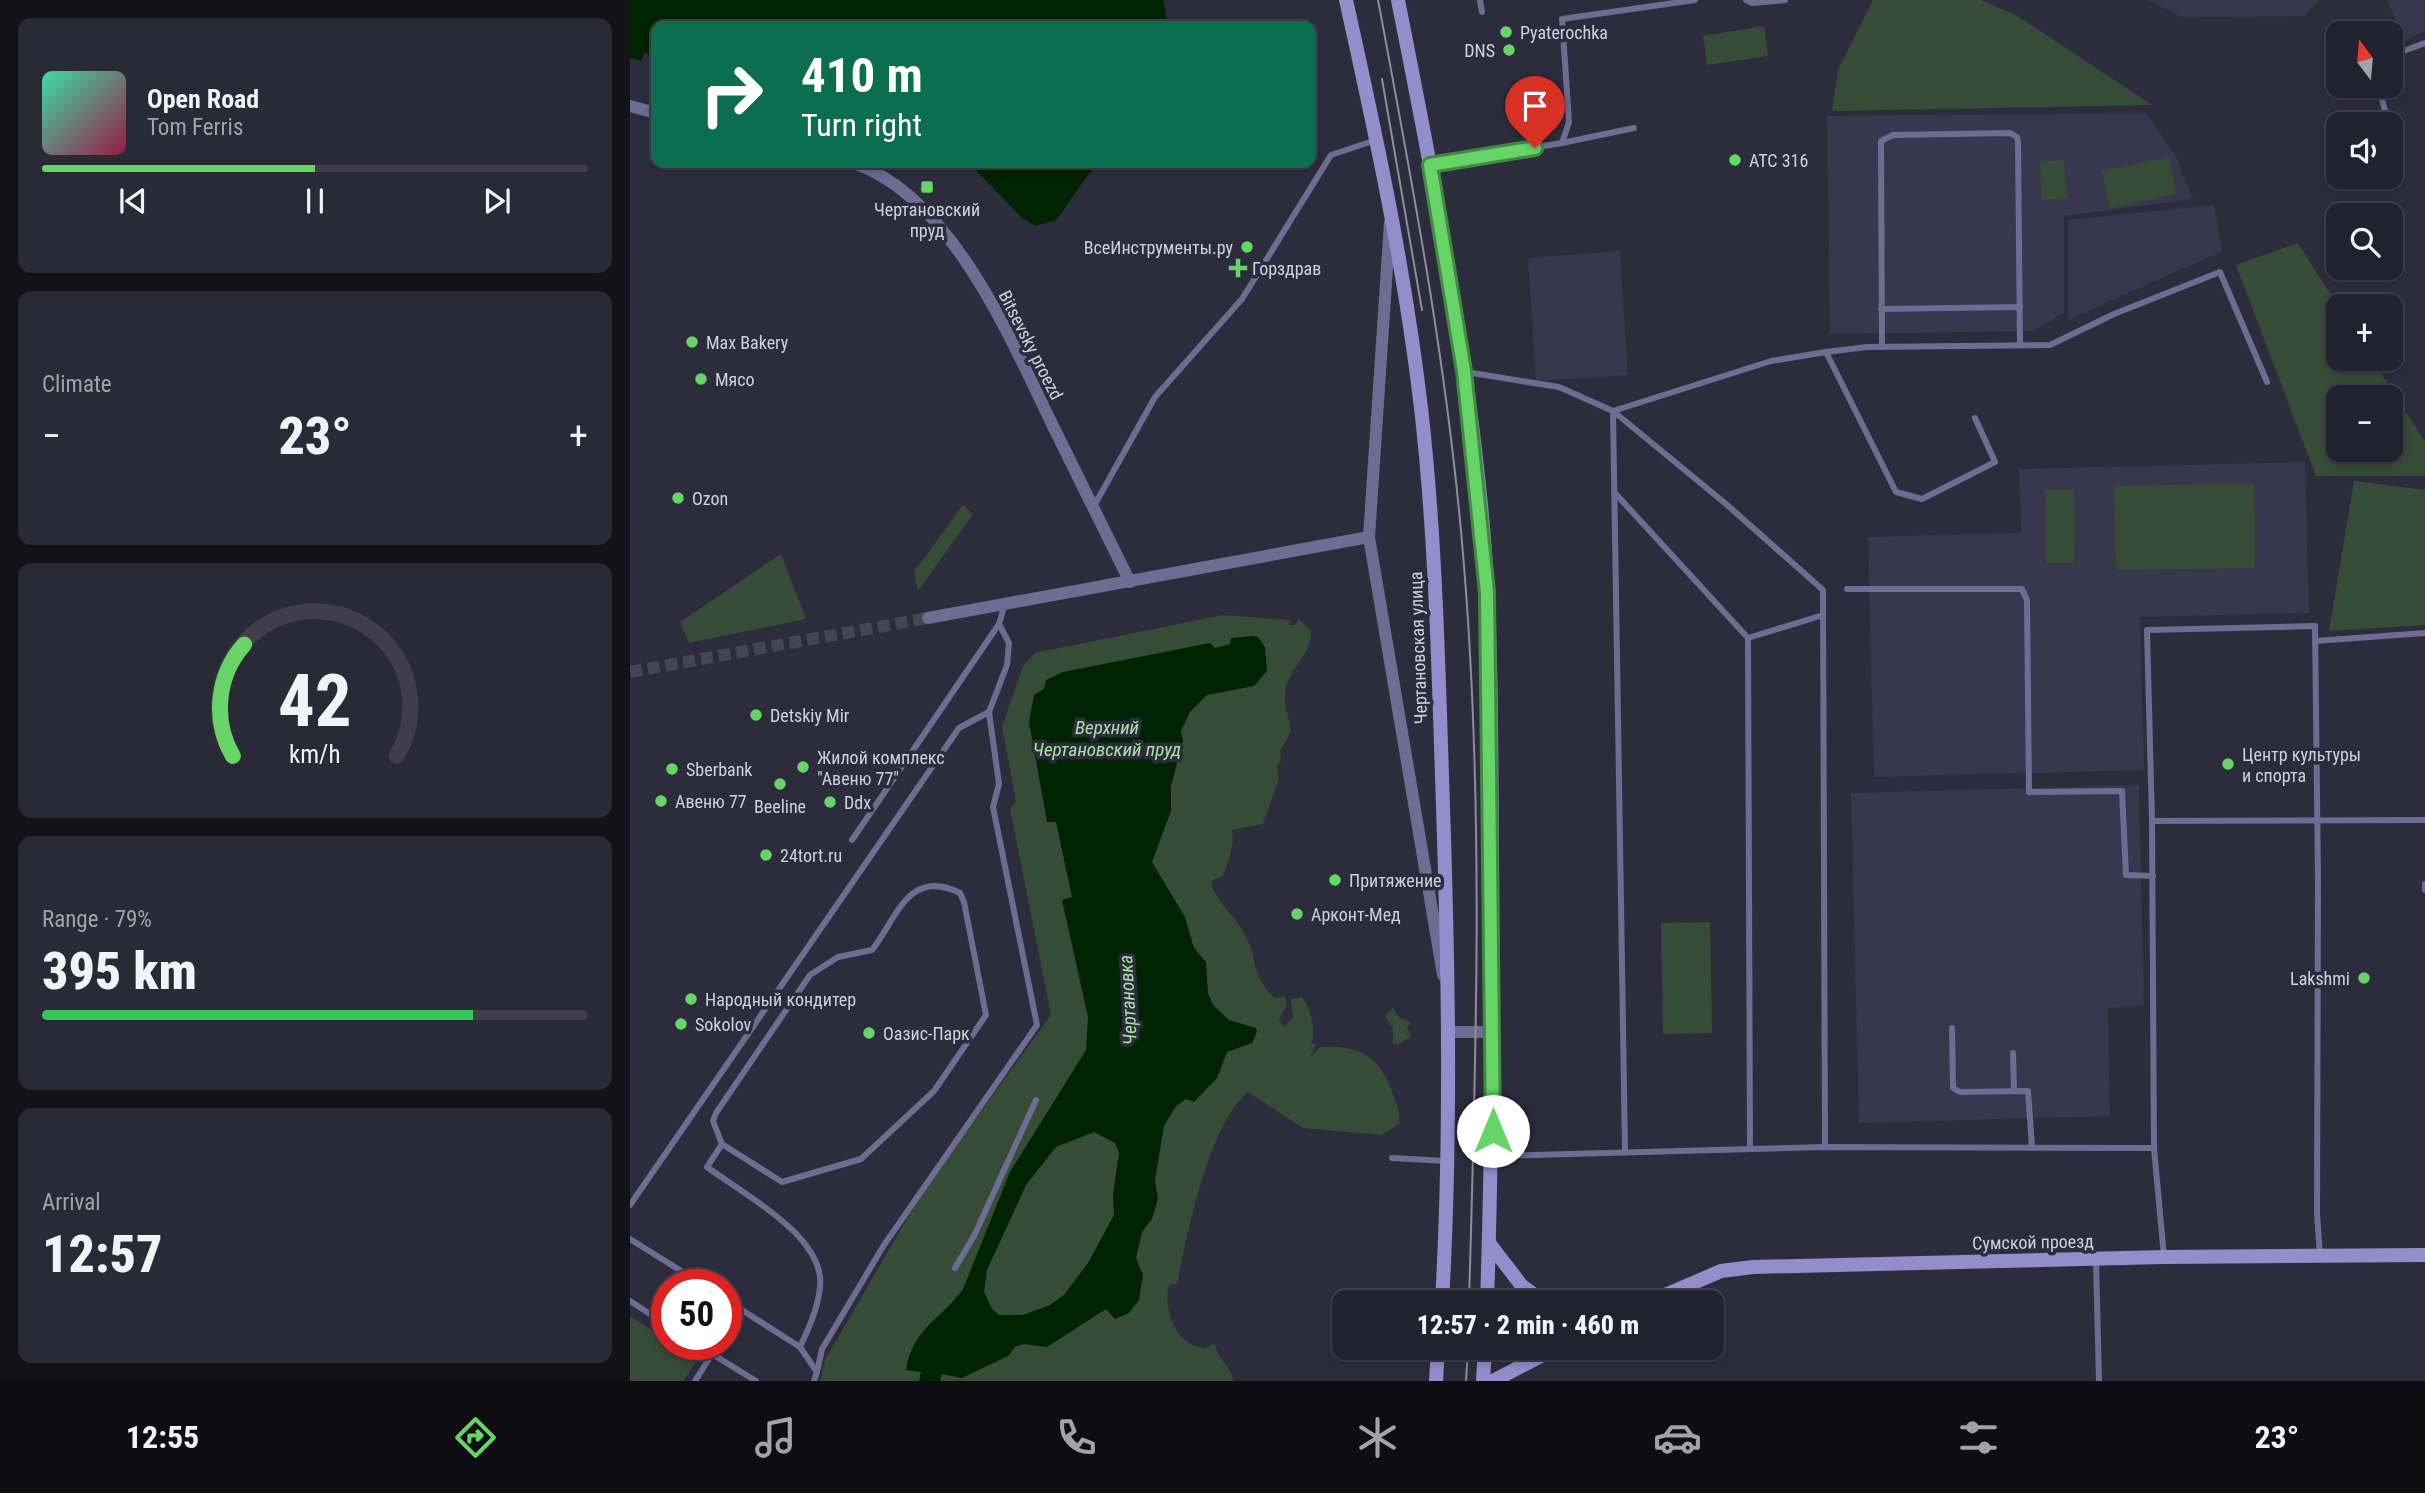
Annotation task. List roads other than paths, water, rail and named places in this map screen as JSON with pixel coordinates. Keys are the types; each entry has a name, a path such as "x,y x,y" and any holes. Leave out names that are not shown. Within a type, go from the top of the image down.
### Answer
{"main road":[{"name":"Чертановская улица","path":"1346,0 1378,140 1391,212 1421,405 1428,474 1435,587 1450,1011 1443,1290"},
{"path":"1398,0 1430,165 1464,371 1484,548 1490,641 1493,1032 1493,1156 1487,1290"},
{"path":"1489,1243 1528,1290"},
{"name":"Сумской проезд","path":"1675,1290 1721,1271 1753,1267 2164,1257 2425,1255"},
{"path":"1436,1381 1437,1360"},
{"path":"1483,1381 1484,1360"},
{"path":"1493,1381 1533,1360"}],"street":[{"path":"630,106 651,112"},
{"name":"Bitsevsky proezd","path":"862,168 902,192 921,208 953,245 1006,331 1130,582"},
{"path":"1391,212 1369,537 1429,905 1450,1011"},
{"path":"928,618 1369,537"},
{"path":"1450,1032 1493,1032"}],"lane":[{"path":"1480,0 1482,12"},
{"path":"1563,142 1569,122 1562,19 1695,0"},
{"path":"1746,0 1752,3 1784,0"},
{"path":"2403,51 2425,43"},
{"path":"1430,165 1634,128"},
{"path":"1882,347 1881,141 1893,135 2010,133 2018,142 2020,345"},
{"path":"1093,508 1155,397 1242,299 1331,155 1378,140"},
{"path":"1613,411 1771,361 1826,352 1882,347 2050,345 2114,314 2220,272 2267,382"},
{"path":"1881,309 2020,307"},
{"path":"1826,352 1896,492 1922,499 1995,462 1975,418"},
{"path":"1464,371 1559,387 1613,411 1727,504 1823,590 1825,1147"},
{"path":"1613,411 1625,1150"},
{"path":"1614,492 1748,638 1750,1148"},
{"path":"1847,589 2022,589 2026,600 2029,792 2122,791 2126,874 2153,876"},
{"path":"852,841 999,624 1004,604"},
{"path":"1748,638 1823,615"},
{"path":"814,1381 822,1349 884,1245 1037,1025 993,807 999,784 989,712 1007,665 1009,643 999,624"},
{"path":"2164,1257 2154,1148 2153,876 2147,630 2315,626 2317,1214 2320,1257"},
{"path":"2315,641 2425,633"},
{"path":"630,1205 959,728 989,712"},
{"path":"2152,821 2425,820"},
{"path":"2425,884 2425,890"},
{"path":"935,886 960,893 986,1015 934,1091 861,1159 782,1182 722,1144 713,1121 716,1114 810,975 838,957 872,950 884,936 896,909 910,894 935,886"},
{"path":"1952,1028 1953,1085 1956,1091 2014,1090 2031,1094 2032,1147"},
{"path":"2013,1053 2014,1090"},
{"path":"955,1268 974,1236 1036,1100"},
{"path":"722,1144 707,1167 804,1238 816,1260 821,1284 814,1318 800,1347"},
{"path":"1493,1156 1625,1150 1825,1147 2154,1148"},
{"path":"1392,1158 1448,1161"},
{"path":"630,1238 679,1269"},
{"path":"2096,1260 2099,1381"},
{"path":"630,1301 651,1315"},
{"path":"742,1310 800,1347 817,1372"},
{"path":"695,1381 708,1360"},
{"path":"722,1360 756,1381"}],"water":[{"path":"630,0 1163,0 1167,21 651,21 651,55 644,53 641,61 630,58"},
{"path":"974,168 1093,168 1056,220 1036,226 1023,219"},
{"name":"Верхний Чертановский пруд","path":"1258,637 1265,647 1267,671 1254,686 1207,695 1190,712 1181,731 1183,741 1171,786 1171,811 1152,862 1185,917 1194,948 1206,962 1208,993 1213,1005 1229,1020 1256,1028 1257,1032 1252,1043 1227,1052 1217,1078 1194,1102 1186,1099 1176,1106 1164,1126 1155,1180 1158,1199 1152,1219 1142,1232 1136,1258 1143,1275 1139,1300 1129,1313 1115,1319 1106,1309 1047,1347 1024,1344 1015,1347 1008,1356 962,1378 942,1374 940,1381 919,1381 921,1372 906,1370 915,1343 963,1289 1010,1172 1086,1050 1088,1017 1062,900 1072,897 1056,822 1047,822 1029,722 1034,695 1044,689 1046,680 1063,672 1210,643 1215,648 1230,644 1231,638","holes":["1094,1132 1115,1143 1119,1153 1113,1194 1114,1215 1088,1263 1064,1295 1050,1305 1023,1315 999,1315 992,1309 984,1292 987,1270 1026,1185 1056,1147"]}],"tunnel":[{"path":"630,672 928,618"}],"tram line":[{"path":"1378,0 1417,211 1439,352 1464,566 1474,750 1477,934 1469,1290"},
{"path":"1382,79 1422,310"},
{"path":"1466,1381 1467,1360"}],"place":[{"name":"Pyaterochka","path":"1506,32"},
{"name":"DNS","path":"1509,50"},
{"name":"АТС 316","path":"1735,160"},
{"name":"Чертановский пруд","path":"927,187"},
{"name":"ВсеИнструменты.ру","path":"1247,247"},
{"name":"Горздрав","path":"1238,268"},
{"name":"Max Bakery","path":"692,342"},
{"name":"Мясо","path":"701,379"},
{"name":"Ozon","path":"678,498"},
{"name":"Detskiy Mir","path":"756,715"},
{"name":"Центр культуры и спорта","path":"2228,764"},
{"name":"Жилой комплекс \"Авеню 77\"","path":"803,767"},
{"name":"Sberbank","path":"672,769"},
{"name":"Beeline","path":"780,784"},
{"name":"Авеню 77","path":"661,801"},
{"name":"Ddx","path":"830,802"},
{"name":"24tort.ru","path":"766,855"},
{"name":"Притяжение","path":"1335,880"},
{"name":"Арконт-Мед","path":"1297,914"},
{"name":"Lakshmi","path":"2364,978"},
{"name":"Народный кондитер","path":"691,999"},
{"name":"Sokolov","path":"681,1024"},
{"name":"Оазис-Парк","path":"869,1033"}],"water label":[{"name":"Чертановка","path":"1128,1000"}]}
